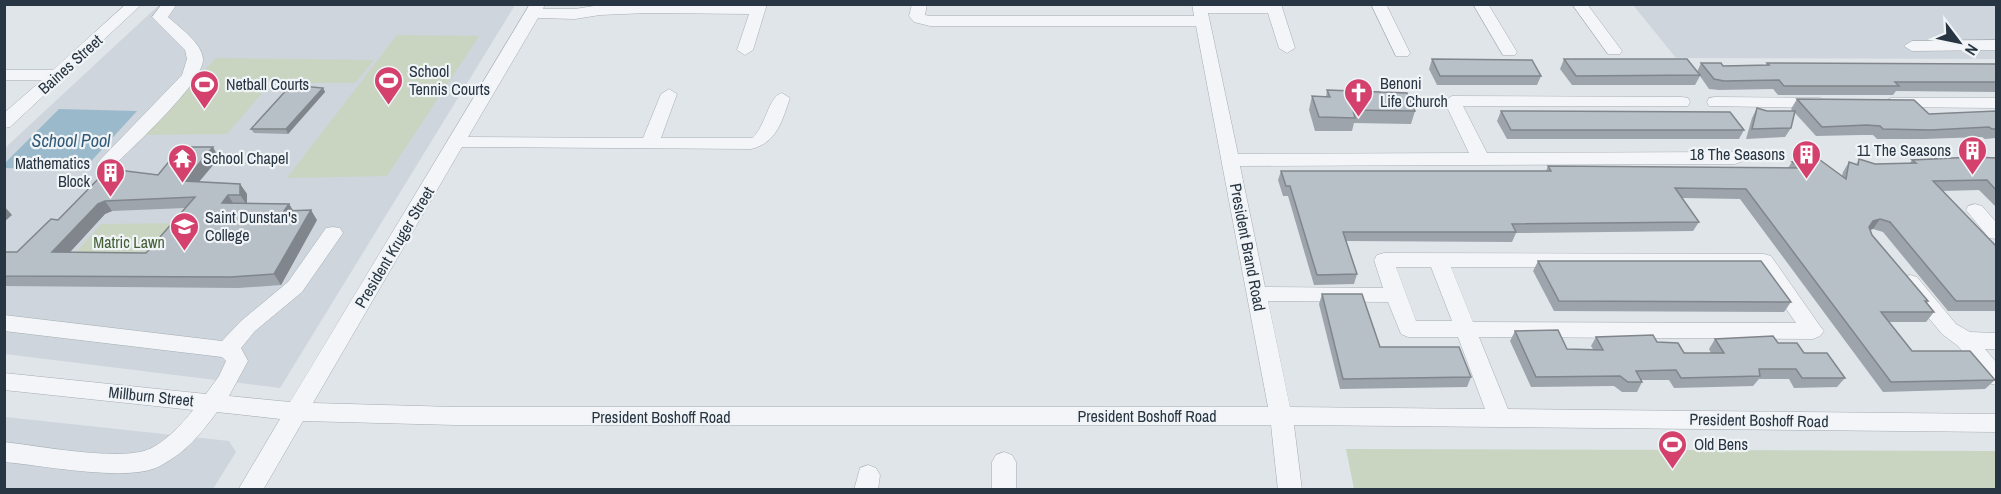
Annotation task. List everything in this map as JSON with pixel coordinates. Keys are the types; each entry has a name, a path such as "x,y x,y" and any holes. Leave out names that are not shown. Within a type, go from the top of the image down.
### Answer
{"street":[{"name":"Baines Street","path":"4,123 135,4"},
{"path":"106,164 171,99 190,76 195,59 192,49 160,16 170,4"},
{"path":"557,4 600,10"},
{"path":"920,4 917,16 919,19 930,21 1264,9 1268,4"},
{"path":"1273,4 1287,48"},
{"path":"1378,4 1402,52"},
{"path":"1480,4 1509,52"},
{"path":"1579,4 1614,51"},
{"path":"535,9 575,14 649,7 759,7 745,50"},
{"name":"President Kruger Street","path":"250,489 535,9"},
{"name":"President Brand Road","path":"1201,12 1281,416 1290,489"},
{"path":"1912,46 1996,45"},
{"path":"4,75 57,75"},
{"path":"650,143 669,94"},
{"path":"456,142 751,144 760,142 766,136 782,98"},
{"path":"1481,159 1452,101 1682,102"},
{"path":"1715,102 1837,103"},
{"path":"1871,103 1996,103"},
{"path":"1230,160 1735,158"},
{"path":"1976,210 1996,233"},
{"path":"227,350 248,326 295,287 333,232"},
{"path":"1384,260 1764,261 1814,331 1408,329 1396,295 1384,260"},
{"path":"1438,260 1500,418"},
{"path":"1897,266 1949,329 1966,340 1996,377"},
{"path":"1257,294 1396,295"},
{"path":"4,323 227,350 235,355 237,361 235,369 186,436 151,460 119,464 4,452"},
{"path":"1966,340 1996,341"},
{"name":"Millburn Street","path":"4,381 297,412"},
{"name":"President Boshoff Road","path":"297,412 567,417 1281,416 1996,423"},
{"path":"1004,462 1004,489"}],"shaded area":[{"name":"Saint Dunstan's College","path":"159,5 515,5 280,388 5,354 5,148"},
{"path":"1633,5 1996,5 1996,59 1676,58"},
{"path":"5,417 229,441 236,452 213,489 5,490"}],"green space":[{"name":"School Tennis Courts","path":"397,35 479,36 387,176 287,178"},
{"path":"216,58 374,60 355,83 239,83 269,85 227,134 135,135 189,83 197,83 193,82"},
{"name":"Matric Lawn","path":"189,223 158,259 69,260 101,224"},
{"name":"Old Bens","path":"1346,449 1996,451 1996,489 1354,489"}],"water":[{"name":"School Pool","path":"59,109 137,111 83,170 5,168 5,163"}],"building":[{"path":"1432,59 1532,60 1541,76 1440,76"},
{"path":"1564,59 1687,59 1700,75 1576,76"},
{"path":"1701,63 1721,63 1723,66 1769,65 1767,63 1996,64 1996,82 1895,82 1899,86 1784,86 1779,80 1724,81 1714,79"},
{"path":"291,85 323,88 286,129 251,129"},
{"path":"1327,90 1407,93 1415,111 1353,110 1355,118 1319,117 1312,96 1330,97"},
{"path":"1797,99 1914,100 1929,114 1996,111 1996,129 1989,127 1931,130 1883,129 1880,126 1867,125 1822,127"},
{"path":"1757,108 1767,111 1795,111 1791,128 1752,129"},
{"path":"1501,111 1730,112 1744,130 1511,130"},
{"path":"181,147 213,147 184,181 240,184 240,195 228,195 222,203 289,204 284,211 311,210 274,274 231,277 4,276 4,252 17,252 51,219 58,220 106,171 118,170 158,175","holes":["195,197 146,253 52,252 98,204 105,201"]},
{"path":"1816,157 1846,179 1849,162 1858,165 1859,159 1875,164 1916,163 1912,160 1996,158 1996,190 1987,180 1933,181 1996,246 1996,301 1956,301 1890,222 1880,219 1873,221 1869,227 1872,235 1928,301 1925,301 1934,312 1881,312 1912,351 1970,351 1995,380 1891,382 1746,189 1675,188 1699,222 1512,224 1516,232 1343,232 1357,274 1317,275 1290,186 1286,186 1281,171 1551,171 1548,166 1800,168 1792,162"},
{"path":"1538,261 1761,261 1791,302 1559,301"},
{"path":"1322,294 1362,294 1380,347 1459,347 1471,377 1343,379"},
{"path":"1558,330 1567,349 1603,350 1596,337 1653,335 1657,342 1678,343 1684,353 1724,353 1715,339 1773,336 1778,343 1797,343 1804,353 1827,353 1845,378 1802,378 1796,369 1759,369 1760,376 1681,378 1676,370 1636,371 1642,382 1628,382 1620,376 1536,377 1515,331"}],"place":[{"name":"School Tennis Courts","path":"388,106"},
{"name":"Netball Courts","path":"205,110"},
{"name":"Benoni Life Church","path":"1359,118"},
{"name":"11 The Seasons","path":"1972,176"},
{"name":"18 The Seasons","path":"1806,180"},
{"name":"School Chapel","path":"182,184"},
{"name":"Mathematics Block","path":"111,198"},
{"name":"Saint Dunstan's College","path":"184,252"},
{"name":"Old Bens","path":"1673,470"}]}
